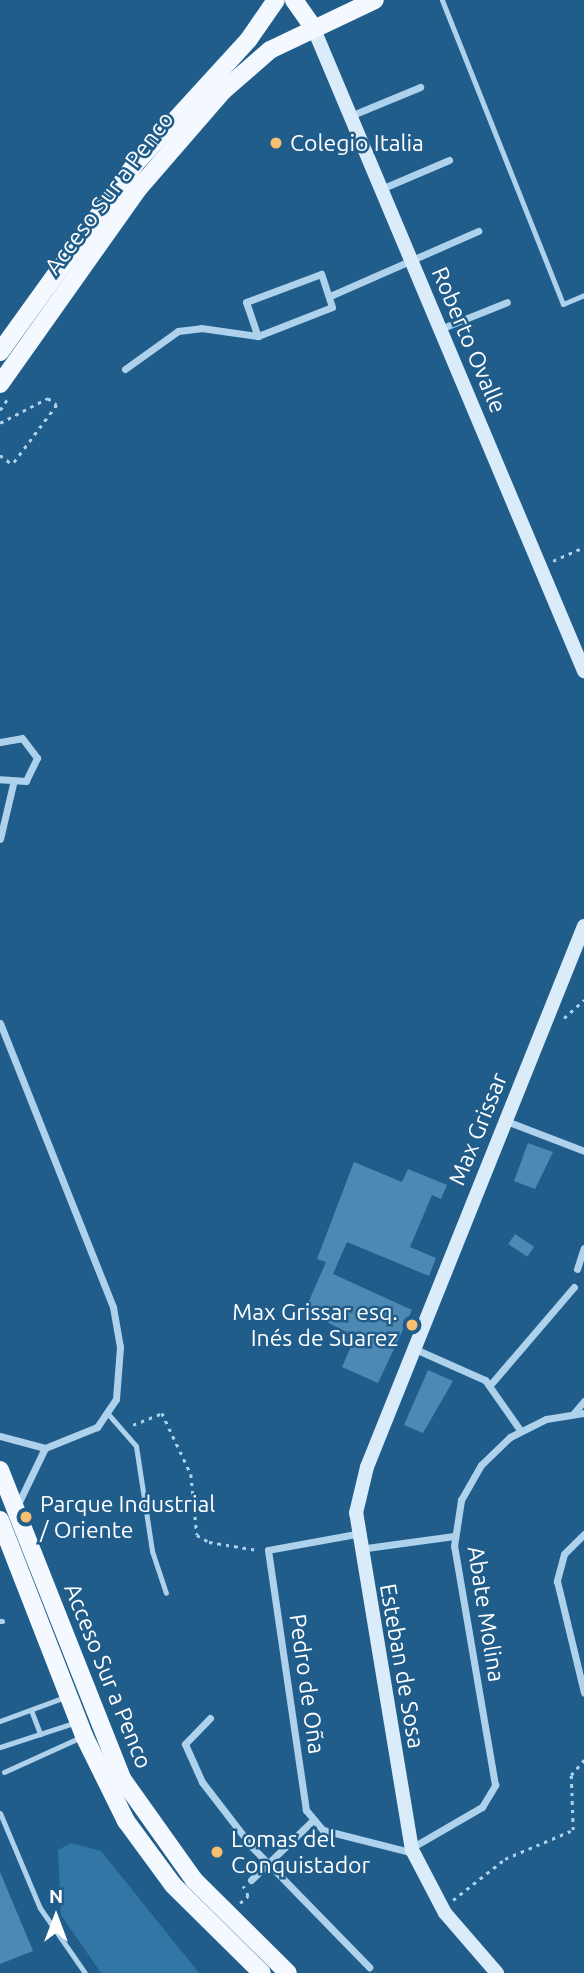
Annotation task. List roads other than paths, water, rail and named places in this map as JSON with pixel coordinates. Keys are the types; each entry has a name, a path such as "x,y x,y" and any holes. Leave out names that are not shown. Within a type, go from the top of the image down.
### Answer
{"main road":[{"name":"Acceso Sur a Penco","path":"0,352 112,193 185,104 249,39 276,0"},
{"path":"294,0 313,27"},
{"name":"Acceso Sur a Penco","path":"0,384 165,154 252,63 313,27 376,0"},
{"name":"Acceso Sur a Penco","path":"0,1471 8,1516 124,1780 174,1857 227,1914 288,1973"},
{"name":"Acceso Sur a Penco","path":"8,1516 5,1546 81,1729 145,1851 262,1973"}],"street":[{"name":"Roberto Ovalle","path":"313,27 584,671"},
{"path":"350,116 420,88"},
{"path":"381,188 449,160"},
{"path":"330,296 478,231"},
{"path":"125,369 165,337 185,330 258,336 332,307 330,296 317,272 248,300 245,307 258,336"},
{"path":"440,329 507,302"},
{"path":"0,742 22,738 36,752 31,776 13,784 0,779"},
{"path":"0,839 13,784"},
{"name":"Max Grissar","path":"414,1348 584,926"},
{"path":"0,1023 116,1315 117,1391 110,1415 90,1431 45,1448 0,1436"},
{"path":"506,1121 584,1151"},
{"path":"577,1269 584,1248"},
{"path":"490,1385 574,1287"},
{"path":"414,1348 490,1385 520,1430"},
{"name":"Esteban de Sosa","path":"414,1348 362,1478 357,1542 412,1850 443,1909 498,1973"},
{"path":"574,1413 584,1401"},
{"name":"Abate Molina","path":"412,1850 482,1807 495,1785 454,1536 457,1512 473,1476 520,1430 574,1413 584,1413"},
{"path":"8,1516 45,1448"},
{"path":"584,1534 564,1554 557,1581 584,1693"},
{"path":"357,1542 454,1536"},
{"name":"Pedro de Oña","path":"311,1822 268,1550 357,1542"},
{"path":"210,1718 187,1740 185,1752 267,1864 369,1967"},
{"path":"251,1880 311,1822 394,1851 412,1850"}],"lane":[{"path":"442,0 563,304 584,295"},
{"path":"110,1415 126,1428 138,1456 149,1537 166,1593"},
{"path":"0,1721 68,1696"},
{"path":"31,1710 40,1734"},
{"path":"0,1747 40,1734 81,1729"},
{"path":"4,1772 81,1729"},
{"path":"0,1813 40,1908 85,1973"}],"place":[{"name":"Colegio Italia","path":"276,143"},
{"name":"Max Grissar esq. Inés de Suarez","path":"412,1325"},
{"name":"Parque Industrial / Oriente","path":"26,1517"},
{"name":"Lomas del Conquistador","path":"217,1852"}]}
